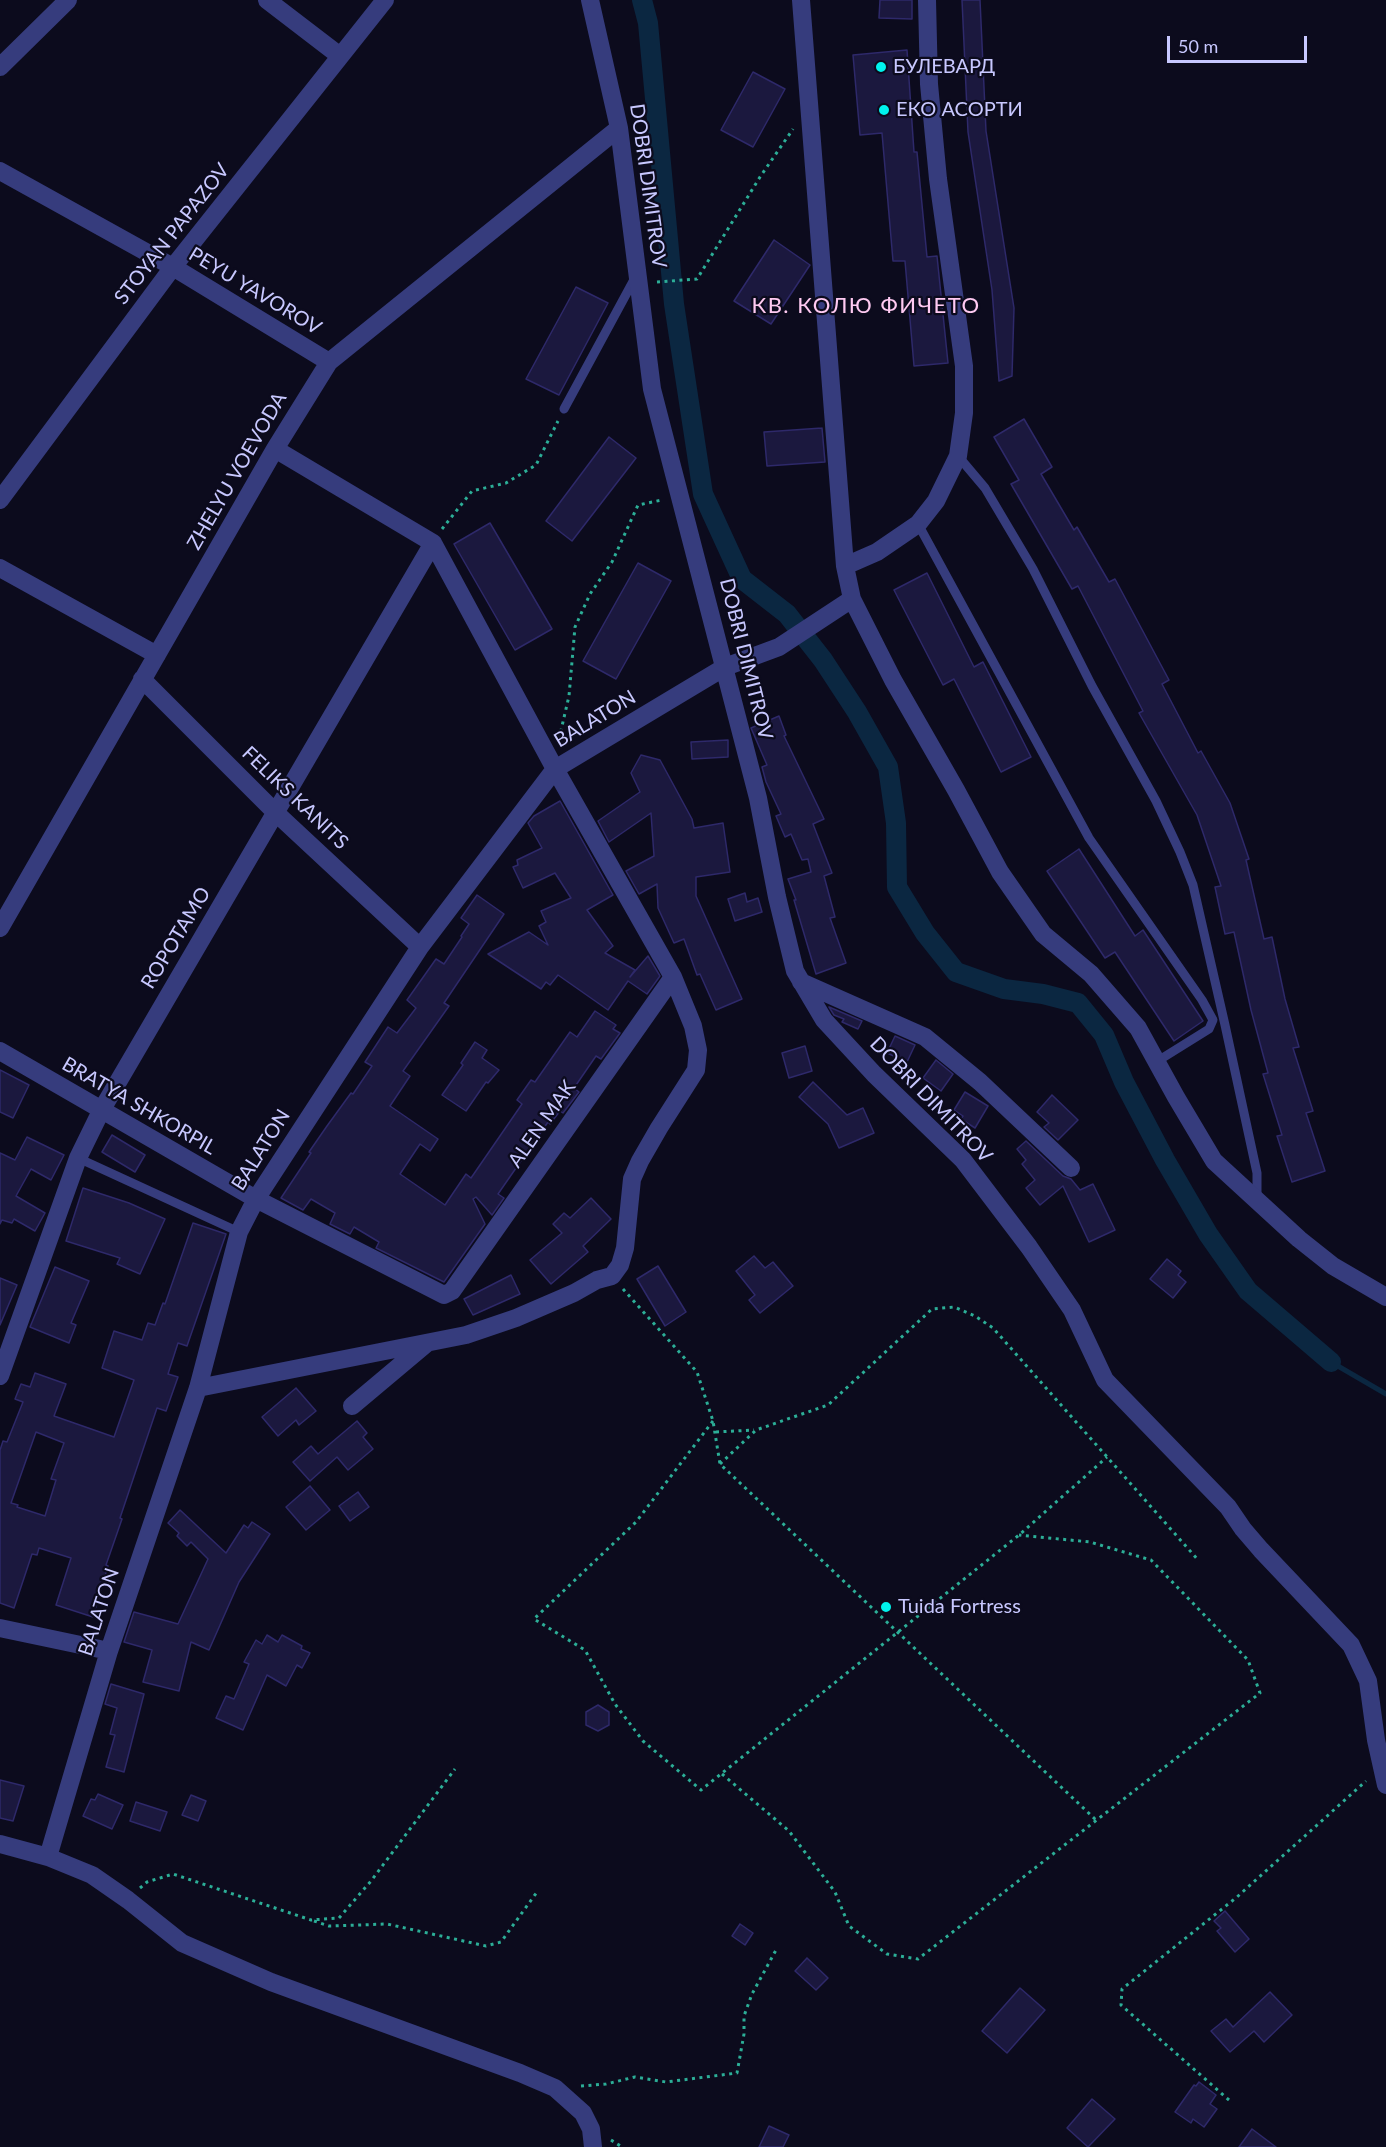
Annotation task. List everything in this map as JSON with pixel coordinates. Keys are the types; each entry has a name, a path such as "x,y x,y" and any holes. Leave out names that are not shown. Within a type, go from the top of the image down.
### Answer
{"street":[{"path":"0,67 68,0"},
{"path":"267,0 340,56"},
{"name":"STOYAN PAPAZOV","path":"0,500 173,267 385,0"},
{"name":"DOBRI DIMITROV","path":"590,0 619,128 645,277 652,389 758,798 784,929 795,971 824,1020 874,1074 963,1160 1029,1247 1072,1310 1105,1380 1228,1507 1261,1550 1351,1645 1368,1681 1384,1776"},
{"path":"801,0 845,566 852,599 893,680 1000,872 1042,934 1091,974 1138,1028 1214,1161 1275,1218 1333,1266 1386,1297"},
{"path":"845,566 877,552 918,524 936,501 958,456 964,413 964,366 938,179 929,84 927,0"},
{"name":"ZHELYU VOEVODA","path":"0,928 275,449 329,362 619,128"},
{"name":"PEYU YAVOROV","path":"0,171 173,267 329,362"},
{"path":"198,1388 466,1335 516,1318 574,1293 597,1280 612,1276 620,1265 625,1248 631,1188 640,1161 696,1070 698,1050 693,1026 673,977 555,769 433,543 275,449"},
{"name":"ROPOTAMO","path":"0,1376 78,1158 101,1111 433,543"},
{"path":"0,567 157,655"},
{"name":"BALATON","path":"48,1857 110,1651 198,1388 239,1232 256,1199 420,946 555,769 725,667 778,647 852,599"},
{"name":"FELIKS KANITS","path":"142,679 276,813 420,946"},
{"name":"ALEN MAK","path":"447,1294 452,1291 673,977"},
{"path":"801,982 925,1037 980,1082 1071,1168"},
{"name":"BRATYA SHKORPIL","path":"0,1050 101,1111 256,1199 438,1293 447,1294"},
{"path":"352,1406 429,1342"},
{"path":"0,1628 110,1651"},
{"path":"0,1844 48,1857 92,1875 182,1943 202,1952 271,1982 520,2073 555,2088 583,2112 591,2129 593,2147"}],"lane":[{"path":"564,409 645,277"},
{"path":"958,456 985,488 1033,569 1092,686 1156,801 1193,885 1257,1173 1257,1202"},
{"path":"918,524 1089,838 1202,1000 1213,1020 1209,1029 1156,1062"},
{"path":"78,1158 239,1232"}],"path":[{"path":"645,277 697,279 760,177 809,106"},
{"path":"433,543 447,520 472,491 506,483 536,465 564,409"},
{"path":"555,769 557,746 569,696 576,627 590,594 612,562 638,505 680,496"},
{"path":"612,1276 697,1372 713,1421 720,1464 1096,1820"},
{"path":"715,1432 756,1430 828,1405 932,1310 954,1307 975,1316 993,1328 1199,1561"},
{"path":"713,1421 636,1522 534,1619 585,1650 615,1704 643,1741 701,1790 1019,1535 1107,1457"},
{"path":"720,1464 756,1430"},
{"path":"722,1774 789,1831 835,1892 849,1926 887,1954 918,1959 1260,1694 1248,1660 1150,1560 1090,1542 1019,1535"},
{"path":"311,1920 339,1918 372,1881 455,1769"},
{"path":"1229,2100 1121,2005 1122,1989 1384,1776"},
{"path":"128,1900 147,1882 172,1874 329,1926 387,1924 486,1947 501,1942 537,1892"},
{"path":"555,2088 606,2084 635,2077 666,2082 737,2073 744,2034 744,2016 752,1994 776,1950"}],"building":[{"path":"880,0 912,0 912,19 879,18"},
{"path":"962,0 980,0 986,131 1014,308 1012,376 999,381 992,290 968,132"},
{"path":"907,50 914,152 917,152 927,257 937,256 948,363 914,366 905,261 893,261 882,133 860,135 853,55"},
{"path":"753,72 785,89 753,147 721,130"},
{"path":"774,240 810,265 771,324 734,301"},
{"path":"576,287 608,303 559,395 526,379"},
{"path":"1024,419 1052,467 1041,474 1074,530 1077,527 1109,582 1115,579 1169,680 1162,684 1198,753 1201,751 1230,803 1249,859 1246,860 1264,939 1272,937 1285,999 1299,1047 1293,1048 1313,1111 1306,1113 1325,1171 1292,1182 1277,1136 1282,1135 1263,1074 1268,1073 1234,932 1225,934 1215,887 1221,886 1197,815 1139,713 1143,711 1078,586 1072,589 1011,484 1019,480 994,437"},
{"path":"822,428 825,462 767,466 764,432"},
{"path":"609,437 636,458 572,541 546,521"},
{"path":"490,523 552,629 515,650 454,544"},
{"path":"638,563 671,581 616,679 583,661"},
{"path":"927,573 974,667 983,662 1031,757 1001,772 954,679 943,685 894,590"},
{"path":"779,716 786,735 784,736 824,819 813,824 832,873 824,876 835,917 830,918 846,963 816,974 788,879 811,872 808,859 802,860 791,834 785,837 776,816 781,814 766,782 762,767 767,765 751,728"},
{"path":"728,740 728,757 692,759 691,742"},
{"path":"641,755 660,760 692,819 694,828 723,823 730,872 696,877 696,896 742,999 716,1010 700,974 697,975 684,939 674,943 658,908 657,884 639,894 626,871 654,856 651,813 609,842 598,821 640,792 631,773"},
{"path":"560,801 613,895 587,910 613,946 605,953 635,970 630,977 648,956 660,976 647,994 628,981 608,1010 558,975 550,985 546,982 541,989 488,954 529,932 548,945 539,926 546,922 541,911 571,898 555,873 523,888 513,867 518,865 517,860 542,848 528,823 534,816"},
{"path":"1079,849 1135,936 1143,930 1203,1021 1174,1041 1115,952 1105,958 1047,871"},
{"path":"745,893 747,902 758,898 762,912 735,921 728,899"},
{"path":"477,895 504,914 444,1003 449,1006 403,1071 410,1076 390,1106 438,1139 430,1151 420,1144 400,1174 445,1205 466,1174 471,1178 522,1104 517,1100 531,1080 535,1082 570,1032 577,1037 595,1011 616,1025 613,1029 620,1033 601,1059 596,1056 574,1088 579,1092 563,1113 560,1111 550,1124 548,1122 498,1194 504,1198 492,1215 476,1197 473,1199 485,1224 444,1282 376,1248 379,1242 354,1227 350,1234 330,1224 335,1213 311,1199 303,1210 281,1198 311,1153 309,1152 372,1066 365,1062 388,1027 397,1033 416,1008 407,1000 436,959 444,964 462,937 469,924 461,918"},
{"path":"829,1007 862,1021 858,1029 842,1022 844,1019 834,1015"},
{"path":"895,1036 915,1045 907,1062 887,1053"},
{"path":"475,1042 487,1050 482,1058 499,1070 488,1083 486,1082 466,1111 442,1095 463,1065 461,1063"},
{"path":"805,1046 812,1071 789,1078 782,1053"},
{"path":"936,1060 953,1074 941,1091 923,1078"},
{"path":"0,1070 29,1085 13,1118 0,1112"},
{"path":"813,1082 847,1115 863,1108 874,1133 839,1148 828,1124 799,1097"},
{"path":"965,1092 988,1106 975,1128 961,1119 963,1116 954,1110"},
{"path":"1052,1095 1078,1120 1058,1140 1044,1127 1049,1123 1037,1112"},
{"path":"112,1135 145,1155 135,1172 102,1152"},
{"path":"27,1137 64,1155 51,1180 31,1169 16,1196 45,1213 35,1231 14,1219 12,1223 2,1220 0,1224 0,1153 15,1160"},
{"path":"1026,1141 1063,1176 1071,1179 1080,1190 1093,1184 1115,1230 1089,1242 1063,1186 1040,1205 1026,1188 1035,1180 1022,1164 1026,1160 1017,1149"},
{"path":"83,1188 129,1203 165,1219 140,1274 117,1264 120,1258 66,1241"},
{"path":"591,1198 611,1219 583,1246 588,1252 551,1284 530,1260 562,1233 553,1224 564,1213 570,1218"},
{"path":"193,1223 226,1234 187,1346 178,1343 168,1374 178,1377 166,1411 157,1408 120,1518 122,1519 106,1565 108,1566 93,1617 56,1605 71,1558 39,1548 37,1555 32,1554 14,1608 0,1603 0,1450 3,1441 7,1442 23,1402 15,1399 21,1384 30,1387 35,1373 66,1384 54,1416 114,1437 134,1380 102,1368 114,1331 142,1340 148,1323 155,1325 163,1303 165,1304","holes":["36,1432 64,1443 51,1479 56,1480 45,1516 11,1503"]},
{"path":"754,1256 765,1268 773,1262 793,1286 760,1313 749,1300 755,1295 736,1271"},
{"path":"1167,1259 1181,1271 1178,1275 1186,1282 1173,1298 1150,1279"},
{"path":"658,1266 686,1312 665,1326 637,1279"},
{"path":"55,1267 89,1281 71,1323 76,1325 69,1343 30,1327"},
{"path":"511,1275 520,1294 473,1315 464,1299"},
{"path":"0,1278 17,1285 0,1325"},
{"path":"296,1388 316,1411 299,1425 296,1420 278,1436 262,1417"},
{"path":"357,1421 367,1433 363,1437 373,1449 348,1470 337,1457 310,1481 293,1462 311,1446 318,1454"},
{"path":"310,1486 330,1510 306,1530 286,1507"},
{"path":"358,1492 369,1507 350,1521 339,1506"},
{"path":"180,1510 226,1553 244,1525 248,1528 252,1522 270,1534 239,1582 209,1650 191,1642 179,1691 143,1682 152,1650 124,1642 134,1612 178,1624 208,1559 191,1542 187,1546 177,1536 179,1533 168,1523"},
{"path":"267,1635 278,1642 282,1635 310,1653 302,1668 297,1665 286,1686 267,1675 243,1730 216,1718 226,1696 234,1699 249,1664 244,1662 256,1640 262,1644"},
{"path":"111,1684 144,1694 124,1772 106,1767 115,1735 110,1734 117,1708 105,1704"},
{"path":"598,1705 609,1712 609,1725 598,1731 586,1725 586,1712"},
{"path":"0,1780 24,1786 13,1821 0,1818"},
{"path":"98,1794 123,1805 112,1829 83,1816 91,1799 95,1800"},
{"path":"191,1795 206,1801 198,1821 182,1815"},
{"path":"136,1802 167,1812 160,1831 130,1821"},
{"path":"1225,1911 1249,1939 1235,1952 1217,1931 1221,1928 1214,1921"},
{"path":"740,1924 753,1933 745,1945 732,1936"},
{"path":"807,1958 828,1978 816,1990 795,1971"},
{"path":"1020,1988 1045,2010 1007,2053 982,2031"},
{"path":"1270,1992 1292,2015 1264,2042 1254,2031 1230,2052 1211,2031 1226,2019 1233,2027"},
{"path":"1199,2082 1216,2095 1210,2104 1217,2109 1204,2127 1193,2119 1191,2123 1175,2112 1194,2085 1196,2086"},
{"path":"1092,2099 1115,2119 1088,2147 1067,2128"},
{"path":"769,2126 789,2135 783,2147 759,2147"},
{"path":"1252,2129 1276,2147 1239,2147"}],"waterway":[{"path":"642,0 648,23 674,304 703,494 742,579 787,614 823,660 857,712 888,767 896,823 897,887 925,933 956,972 1004,989 1043,994 1078,1003 1104,1035 1124,1082 1165,1160 1208,1234 1248,1291 1331,1362"},
{"path":"1331,1362 1386,1394"}],"place":[{"name":"БУЛЕВАРД","path":"881,67"},
{"name":"ЕКО АСОРТИ","path":"884,110"},
{"name":"Tuida Fortress","path":"886,1607"}],"district":[{"name":"КВ. КОЛЮ ФИЧЕТО","path":"866,306"}]}
